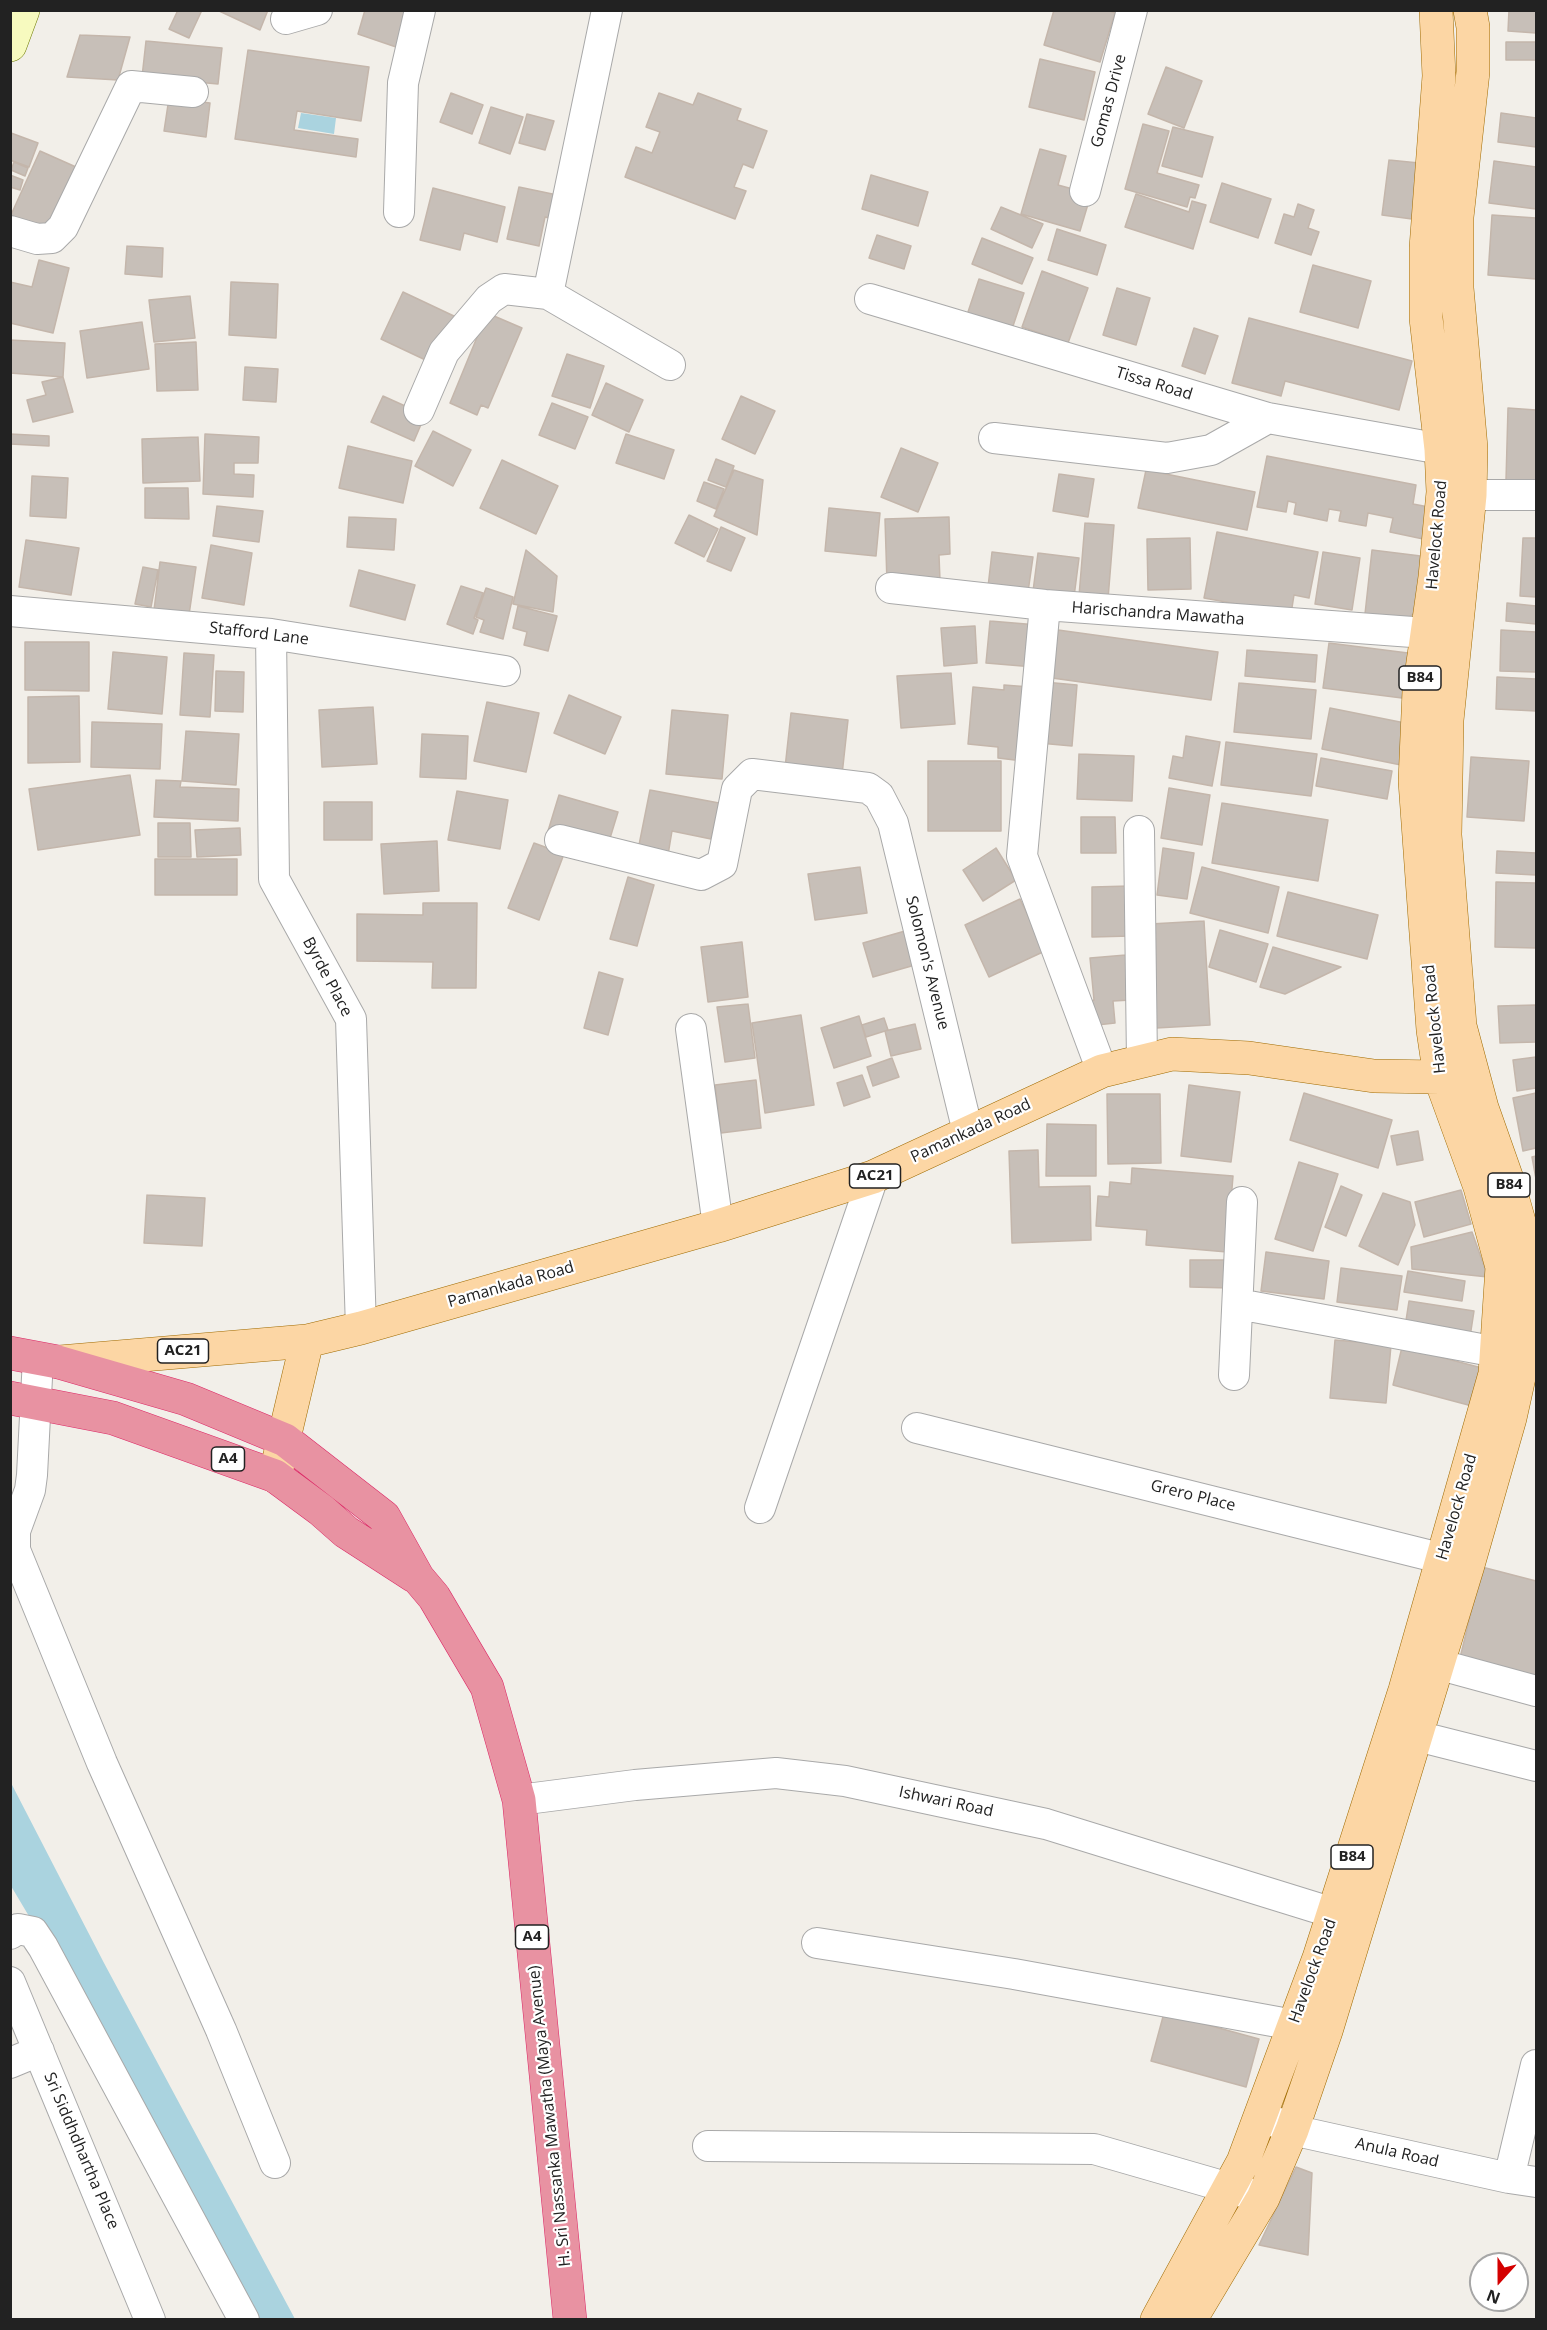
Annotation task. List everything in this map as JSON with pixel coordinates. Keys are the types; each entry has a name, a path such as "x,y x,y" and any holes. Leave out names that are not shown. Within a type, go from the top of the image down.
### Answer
{"highway":[{"name":"H. Sri Nassanka Mawatha (Maya Avenue)","path":"36,1358 186,1399 285,1440 384,1517 418,1578 434,1597 487,1687 519,1800 570,2319"},
{"name":"H. Sri Nassanka Mawatha (Maya Avenue)","path":"22,1400 113,1418 275,1476 321,1510 345,1532 418,1578"}],"main road":[{"path":"10,45 23,10"},
{"name":"Havelock Road","path":"1190,2319 1263,2198 1292,2130 1326,2031 1346,1917 1404,1696 1455,1562 1516,1358 1502,1267 1480,1187 1456,1075 1433,1030 1415,781 1419,691 1443,492 1441,449 1426,318 1426,249 1439,76 1436,10"},
{"name":"Havelock Road","path":"1456,1075 1460,1026 1445,836 1447,720 1470,495 1471,448 1457,288 1457,217 1473,72 1473,27 1470,10"},
{"name":"Pamankada Road","path":"36,1358 307,1341 361,1328 718,1226 873,1177 1102,1071 1172,1053 1249,1058 1374,1077 1456,1075"},
{"path":"275,1476 307,1341"},
{"name":"Havelock Road","path":"1157,2319 1230,2188 1261,2115 1294,2025 1346,1917 1417,1736 1437,1664 1455,1562"}],"street":[{"path":"286,19 317,10"},
{"path":"548,294 607,10"},
{"name":"Gomas Drive","path":"1085,191 1132,10"},
{"path":"399,212 403,82 417,19"},
{"path":"10,231 37,239 52,238 63,227 131,86 193,92"},
{"path":"419,410 444,352 489,299 504,289 548,294 670,365"},
{"name":"Tissa Road","path":"870,299 1268,418 1441,449"},
{"path":"993,438 1167,458 1211,450 1268,418"},
{"path":"1470,495 1536,495"},
{"name":"Harischandra Mawatha","path":"891,588 1045,605 1426,633"},
{"path":"1045,605 1022,856 1102,1071"},
{"name":"Stafford Lane","path":"10,612 271,634 505,671"},
{"name":"Byrde Place","path":"271,634 274,879 351,1019 361,1328"},
{"name":"Solomon's Avenue","path":"560,840 701,875 722,864 736,789 752,774 868,788 879,796 893,823 968,1132"},
{"path":"1138,831 1142,1061"},
{"path":"691,1029 718,1226"},
{"path":"760,1508 873,1177"},
{"path":"1234,1376 1242,1202"},
{"path":"1238,1304 1516,1358"},
{"path":"36,1358 22,1400 33,1475 15,1531 15,1550 102,1763 221,2030 275,2163"},
{"name":"Grero Place","path":"917,1428 1455,1562"},
{"path":"1437,1664 1536,1691"},
{"path":"1417,1736 1536,1766"},
{"name":"Ishwari Road","path":"519,1800 635,1785 776,1773 845,1781 1046,1824 1346,1917"},
{"path":"10,1934 18,1929 33,1932 43,1947 244,2319"},
{"path":"817,1943 1014,1974 1326,2031"},
{"name":"Sri Siddhdhartha Place","path":"10,1982 150,2319"},
{"path":"10,2063 39,2051"},
{"path":"1523,2180 1536,2066"},
{"name":"Anula Road","path":"1261,2115 1292,2130 1523,2180"},
{"path":"708,2146 1094,2149 1263,2198"}],"water":[{"path":"301,113 336,118 334,134 298,128"},
{"path":"10,1781 104,1963 295,2319 250,2319 101,2037 11,1886"}],"building":[{"path":"178,10 202,10 189,38 169,29"},
{"path":"217,10 268,10 260,30"},
{"path":"365,10 412,10 399,48 358,34"},
{"path":"1054,10 1107,10 1115,13 1100,62 1044,45"},
{"path":"1509,10 1536,10 1536,33 1508,31"},
{"path":"80,35 130,37 118,80 67,77"},
{"path":"146,41 222,48 218,84 142,77"},
{"path":"1506,42 1536,42 1536,60 1506,60"},
{"path":"248,50 369,67 361,121 297,111 294,130 358,139 356,157 235,139"},
{"path":"1040,59 1095,72 1084,120 1029,107"},
{"path":"1166,67 1202,81 1184,128 1148,114"},
{"path":"451,93 483,105 472,134 440,122"},
{"path":"659,93 693,105 698,93 741,109 737,120 767,131 753,168 743,164 734,187 746,191 735,219 625,177 636,147 652,153 660,132 646,127"},
{"path":"169,98 210,103 206,137 164,131"},
{"path":"491,107 523,117 510,154 479,143"},
{"path":"1501,113 1536,118 1536,147 1498,142"},
{"path":"527,114 554,121 545,150 519,143"},
{"path":"1143,124 1169,131 1157,173 1199,185 1195,198 1190,197 1187,207 1125,189"},
{"path":"1173,127 1213,137 1202,177 1162,166"},
{"path":"11,133 38,143 29,167 10,160"},
{"path":"1040,149 1066,156 1058,185 1091,194 1080,231 1021,214"},
{"path":"40,151 76,167 46,235 10,217"},
{"path":"1389,160 1419,163 1412,219 1382,215"},
{"path":"1494,161 1536,167 1536,209 1489,203"},
{"path":"14,162 28,168 25,176 11,170"},
{"path":"10,175 23,180 20,190 10,187"},
{"path":"871,175 928,192 918,226 862,209"},
{"path":"1222,183 1271,199 1258,238 1210,222"},
{"path":"519,187 562,196 557,220 545,217 539,246 507,239"},
{"path":"433,188 505,207 497,242 464,233 460,250 420,240"},
{"path":"1136,194 1189,212 1192,201 1206,205 1193,249 1125,227"},
{"path":"1298,204 1314,210 1308,228 1319,232 1311,255 1275,243 1284,214 1294,217"},
{"path":"1001,207 1043,224 1032,248 991,229"},
{"path":"1492,215 1536,218 1536,279 1488,275"},
{"path":"1057,229 1106,245 1097,275 1048,260"},
{"path":"877,235 911,246 904,269 869,258"},
{"path":"982,238 1033,258 1022,284 972,264"},
{"path":"127,246 163,248 162,277 125,274"},
{"path":"39,260 69,268 53,333 10,323 10,282 32,287"},
{"path":"1313,265 1371,281 1358,328 1300,312"},
{"path":"1042,271 1088,288 1068,343 1022,327"},
{"path":"979,279 1024,293 1012,329 967,315"},
{"path":"231,282 278,284 276,338 229,335"},
{"path":"1117,288 1150,298 1136,345 1103,335"},
{"path":"403,292 456,317 434,364 381,339"},
{"path":"190,296 195,338 154,342 149,300"},
{"path":"487,313 522,328 488,408 481,405 477,415 450,403"},
{"path":"1249,318 1412,361 1399,410 1285,381 1281,396 1232,383"},
{"path":"142,322 149,369 87,378 80,331"},
{"path":"1194,328 1218,336 1205,374 1182,366"},
{"path":"10,340 65,343 63,377 10,373"},
{"path":"196,342 198,390 157,391 155,344"},
{"path":"567,354 604,366 590,408 552,396"},
{"path":"245,367 278,369 276,402 243,400"},
{"path":"63,377 73,412 33,422 27,400 46,395 42,382"},
{"path":"606,383 643,400 629,432 592,415"},
{"path":"383,396 425,415 414,441 371,422"},
{"path":"741,396 775,411 755,454 722,439"},
{"path":"552,403 588,417 575,449 539,435"},
{"path":"1508,408 1536,410 1536,481 1506,480"},
{"path":"433,431 471,450 453,486 415,466"},
{"path":"10,434 49,436 49,446 10,444"},
{"path":"205,434 259,437 258,463 234,463 234,474 254,475 253,497 203,494"},
{"path":"626,434 674,450 664,479 616,463"},
{"path":"198,437 200,481 143,483 142,439"},
{"path":"348,446 412,461 403,503 339,488"},
{"path":"901,448 938,463 918,512 881,497"},
{"path":"1267,456 1416,485 1413,504 1434,508 1428,540 1390,532 1393,518 1368,513 1366,526 1339,521 1341,511 1329,509 1327,521 1294,514 1296,503 1288,501 1286,512 1257,507"},
{"path":"716,459 734,466 726,487 708,480"},
{"path":"502,460 558,486 536,534 480,508"},
{"path":"734,470 763,480 757,535 714,516"},
{"path":"1146,470 1255,492 1247,530 1138,508"},
{"path":"1059,474 1094,479 1088,517 1053,511"},
{"path":"32,476 68,478 66,518 30,516"},
{"path":"704,482 724,489 716,509 697,501"},
{"path":"145,488 188,488 189,519 145,518"},
{"path":"217,506 263,511 259,542 213,536"},
{"path":"829,508 880,513 876,556 825,551"},
{"path":"689,515 718,529 704,557 675,543"},
{"path":"349,517 396,519 394,550 347,547"},
{"path":"949,517 950,554 939,555 940,581 887,583 885,519"},
{"path":"1085,523 1114,525 1108,599 1079,596"},
{"path":"721,527 745,538 731,571 707,561"},
{"path":"1217,532 1318,552 1309,598 1294,595 1291,614 1204,598"},
{"path":"1190,538 1191,589 1148,590 1147,539"},
{"path":"1523,538 1536,538 1536,597 1520,596"},
{"path":"26,540 79,548 71,595 19,587"},
{"path":"211,545 252,553 244,605 202,598"},
{"path":"526,550 557,576 553,612 513,604"},
{"path":"1372,550 1429,557 1424,605 1397,627 1364,623"},
{"path":"992,552 1033,557 1028,592 988,587"},
{"path":"1323,552 1360,558 1352,610 1315,604"},
{"path":"1038,553 1079,558 1074,597 1033,591"},
{"path":"160,562 196,567 189,615 154,610"},
{"path":"143,567 158,570 151,607 135,604"},
{"path":"359,570 415,585 405,620 350,606"},
{"path":"461,586 483,593 474,618 478,620 473,634 447,624"},
{"path":"486,588 513,597 503,639 480,632 484,620 476,617"},
{"path":"1507,603 1536,606 1536,624 1506,621"},
{"path":"518,606 557,616 548,651 524,645 527,632 513,628"},
{"path":"990,621 1038,625 1034,667 986,663"},
{"path":"975,626 977,663 944,666 941,628"},
{"path":"1058,630 1218,652 1211,700 1052,678"},
{"path":"1501,630 1536,632 1536,672 1500,671"},
{"path":"25,642 89,642 89,691 25,690"},
{"path":"1329,643 1408,653 1402,698 1323,688"},
{"path":"1247,650 1317,655 1315,682 1245,676"},
{"path":"113,652 167,657 162,714 108,709"},
{"path":"184,653 214,655 210,717 180,715"},
{"path":"216,671 244,672 243,712 215,711"},
{"path":"951,673 955,724 901,728 897,676"},
{"path":"1497,677 1536,679 1536,711 1496,709"},
{"path":"1044,682 1077,685 1072,746 1039,743"},
{"path":"1239,683 1316,690 1311,739 1234,732"},
{"path":"1004,685 1030,687 1023,761 998,758 998,747 968,744 973,687 1004,690"},
{"path":"569,695 621,717 605,754 554,733"},
{"path":"79,696 80,762 28,763 28,697"},
{"path":"487,702 539,713 526,772 474,761"},
{"path":"373,707 377,764 322,767 319,710"},
{"path":"1330,708 1410,724 1401,765 1322,749"},
{"path":"672,710 728,715 722,779 666,774"},
{"path":"791,713 848,720 842,775 785,768"},
{"path":"92,722 162,724 160,769 91,767"},
{"path":"186,731 239,734 236,785 182,781"},
{"path":"422,734 468,736 466,779 420,777"},
{"path":"1186,736 1220,742 1212,786 1169,778 1173,756 1183,758"},
{"path":"1226,742 1317,754 1311,796 1221,785"},
{"path":"1079,754 1134,756 1132,801 1077,799"},
{"path":"1471,757 1529,761 1524,821 1467,817"},
{"path":"1321,758 1392,771 1387,799 1316,786"},
{"path":"928,761 1001,761 1001,831 928,831"},
{"path":"130,775 140,835 38,850 29,789"},
{"path":"156,780 181,781 180,787 239,789 238,821 154,817"},
{"path":"1169,788 1210,795 1202,845 1161,838"},
{"path":"650,790 719,803 711,839 672,831 668,855 638,850"},
{"path":"457,791 508,800 500,849 448,840"},
{"path":"559,795 618,812 607,848 548,831"},
{"path":"324,802 372,802 372,840 324,840"},
{"path":"1222,803 1328,820 1318,881 1212,863"},
{"path":"1081,817 1115,817 1116,853 1081,853"},
{"path":"158,823 190,823 191,857 158,857"},
{"path":"240,828 241,855 197,857 195,830"},
{"path":"437,841 439,891 384,894 381,844"},
{"path":"534,843 564,854 539,920 508,908"},
{"path":"996,848 1016,880 983,901 963,870"},
{"path":"1163,848 1194,853 1187,899 1157,895"},
{"path":"1497,851 1536,853 1536,875 1496,873"},
{"path":"155,859 237,859 237,895 155,895"},
{"path":"860,867 867,913 815,920 808,874"},
{"path":"1202,867 1279,887 1268,933 1190,913"},
{"path":"628,877 654,885 637,946 610,939"},
{"path":"1496,882 1536,883 1536,948 1495,947"},
{"path":"1130,886 1131,936 1092,937 1092,887"},
{"path":"1288,892 1378,915 1367,959 1277,936"},
{"path":"1020,899 1045,951 989,977 965,925"},
{"path":"423,903 477,903 476,988 432,988 433,962 357,961 357,914 423,915"},
{"path":"1204,921 1210,1025 1156,1028 1150,924"},
{"path":"1220,930 1268,944 1256,982 1209,967"},
{"path":"905,931 915,965 873,977 863,943"},
{"path":"742,942 748,997 708,1002 701,947"},
{"path":"1273,947 1341,967 1285,994 1260,987"},
{"path":"1126,955 1131,1000 1113,1001 1115,1023 1088,1026 1079,1006 1094,1000 1090,958"},
{"path":"599,972 623,979 608,1035 584,1028"},
{"path":"748,1004 755,1058 725,1062 717,1007"},
{"path":"1536,1005 1536,1042 1500,1043 1498,1006"},
{"path":"801,1015 814,1105 765,1113 752,1023"},
{"path":"859,1016 871,1056 834,1068 821,1028"},
{"path":"884,1018 888,1030 866,1037 862,1025"},
{"path":"915,1024 921,1049 891,1056 885,1031"},
{"path":"1536,1057 1536,1088 1517,1091 1513,1060"},
{"path":"892,1058 899,1077 873,1086 867,1067"},
{"path":"862,1075 870,1097 844,1106 837,1083"},
{"path":"756,1080 761,1128 721,1133 715,1085"},
{"path":"1189,1085 1240,1092 1231,1162 1181,1156"},
{"path":"1304,1093 1392,1120 1378,1168 1290,1140"},
{"path":"1536,1093 1536,1148 1523,1151 1513,1098"},
{"path":"1107,1094 1160,1094 1161,1163 1108,1164"},
{"path":"1047,1124 1096,1125 1096,1176 1046,1176"},
{"path":"1418,1131 1423,1160 1397,1165 1391,1136"},
{"path":"1038,1150 1039,1187 1090,1186 1091,1240 1012,1243 1009,1151"},
{"path":"1536,1156 1536,1179 1532,1157"},
{"path":"1299,1162 1338,1174 1313,1251 1275,1239"},
{"path":"1132,1168 1233,1176 1227,1252 1146,1245 1147,1230 1096,1226 1098,1196 1109,1197 1110,1182 1131,1184"},
{"path":"1341,1186 1362,1195 1346,1236 1325,1227"},
{"path":"1461,1190 1471,1224 1424,1237 1415,1202"},
{"path":"1383,1193 1410,1202 1415,1225 1398,1265 1359,1246"},
{"path":"147,1195 205,1198 202,1246 144,1243"},
{"path":"1472,1232 1488,1277 1412,1269 1411,1247"},
{"path":"1266,1252 1329,1261 1324,1299 1261,1291"},
{"path":"1190,1260 1229,1260 1229,1288 1190,1287"},
{"path":"1341,1268 1402,1276 1397,1310 1337,1302"},
{"path":"1408,1271 1465,1281 1462,1301 1404,1292"},
{"path":"1409,1301 1474,1311 1470,1337 1405,1327"},
{"path":"1335,1340 1391,1345 1386,1403 1330,1398"},
{"path":"1402,1347 1482,1368 1472,1406 1393,1385"},
{"path":"1482,1567 1536,1581 1536,1677 1460,1658"},
{"path":"1164,2013 1259,2039 1246,2087 1151,2061"},
{"path":"1296,2167 1312,2173 1308,2255 1259,2245"}]}
